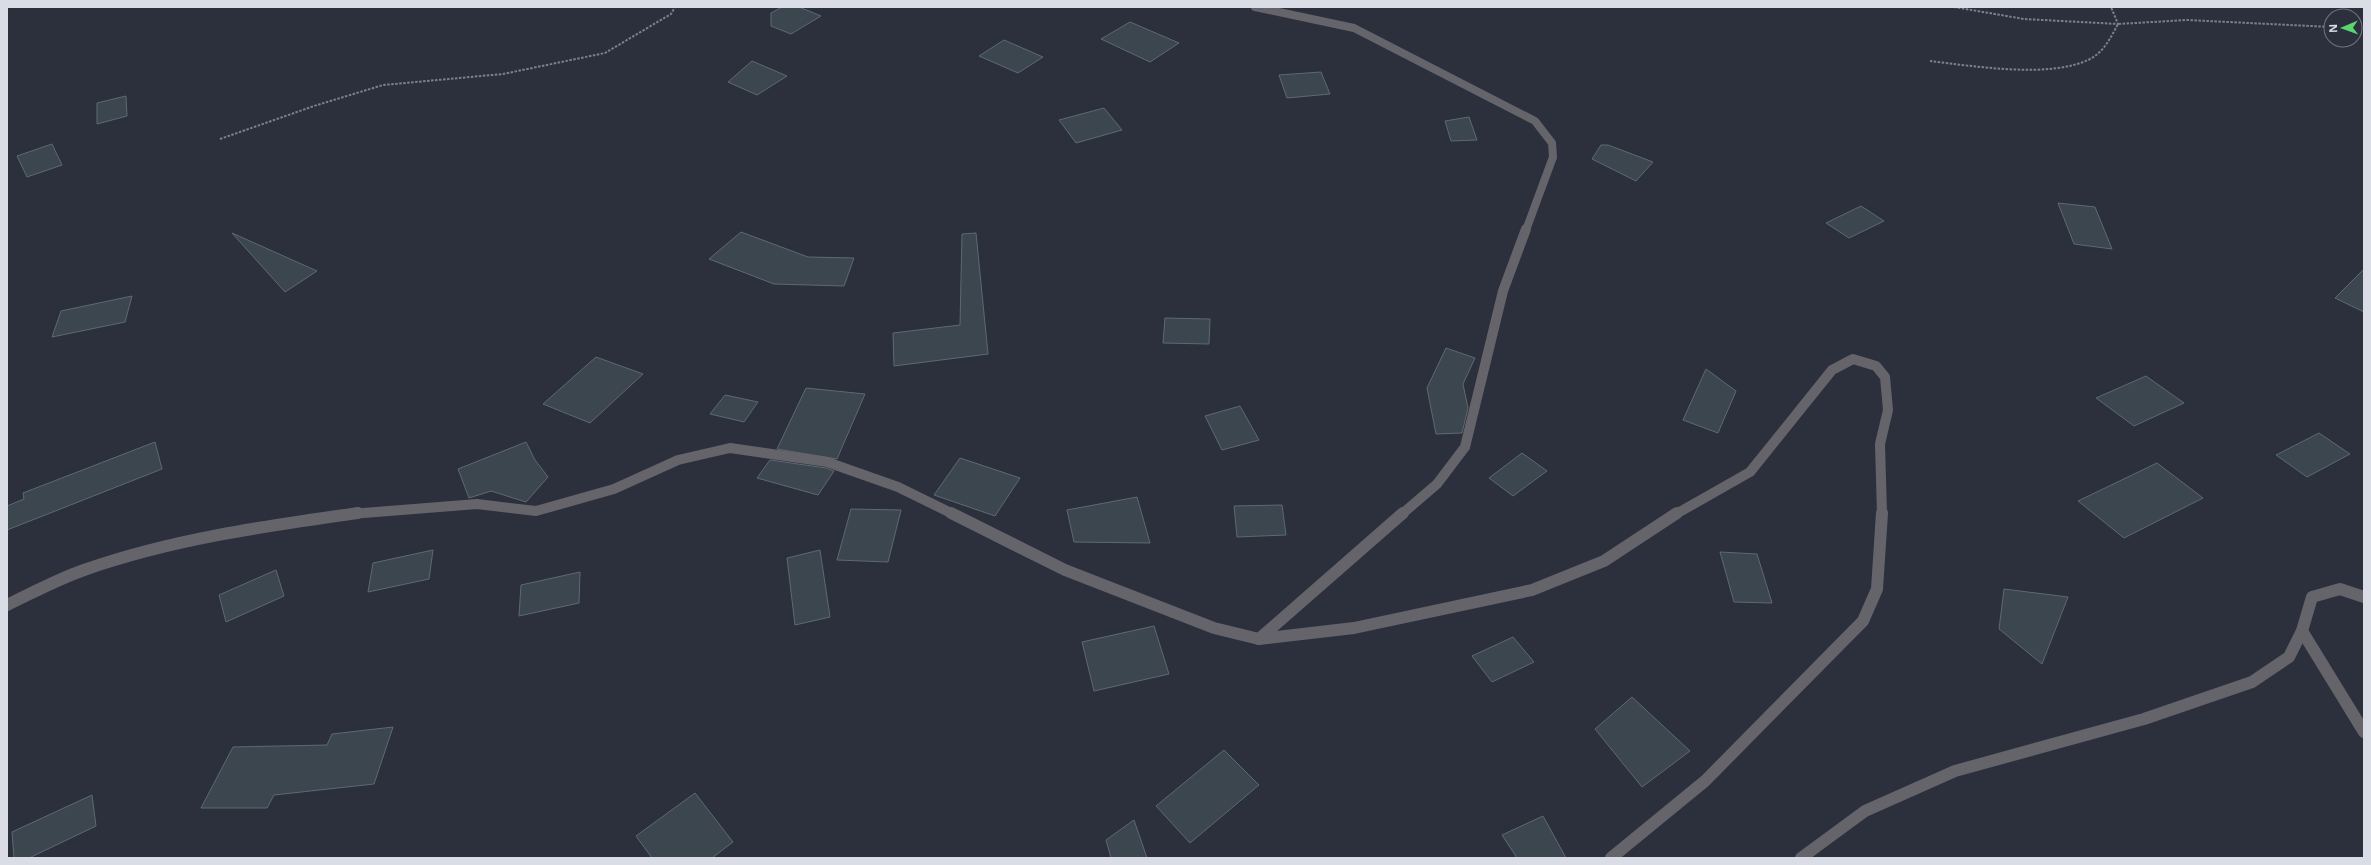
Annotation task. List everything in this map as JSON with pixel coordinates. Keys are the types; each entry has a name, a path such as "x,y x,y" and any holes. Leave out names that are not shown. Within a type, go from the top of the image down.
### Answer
{"street":[{"path":"1255,7 1293,14 1360,31 1535,121 1552,143 1553,157 1503,291 1465,447 1437,484 1259,639"},
{"path":"7,605 84,570 181,543 269,526 367,512 477,504 536,511 614,489 678,460 730,448 827,462 898,487 1065,570 1214,628 1259,639 1354,628 1524,592 1604,561 1676,514 1750,472 1832,370 1853,359 1876,366 1885,377 1888,410 1880,444 1882,508 1877,589 1863,621 1705,780 1611,858"},
{"path":"1802,858 1865,811 1955,771 2144,719 2252,682 2289,657 2302,631 2312,597 2340,589 2364,597"},
{"path":"2302,631 2364,732"}],"path":[{"path":"220,139 314,106 382,85 503,74 605,53 671,14 675,7"},
{"path":"1954,7 2000,16 2118,24 2186,20 2323,27"},
{"path":"2111,7 2118,24"},
{"path":"1930,62 2038,68 2075,66 2090,59 2107,45 2118,24"}],"building":[{"path":"782,7 799,7 821,16 791,34 771,26 771,13"},
{"path":"1130,22 1179,43 1150,62 1101,39"},
{"path":"1004,40 1043,57 1018,73 979,56"},
{"path":"752,61 787,76 757,95 728,82"},
{"path":"1321,72 1330,94 1287,98 1279,75"},
{"path":"126,96 127,116 97,124 97,103"},
{"path":"1104,108 1122,130 1076,143 1059,120"},
{"path":"1469,117 1477,140 1451,141 1445,121"},
{"path":"52,144 62,165 27,177 17,156"},
{"path":"1601,145 1608,145 1653,162 1636,181 1592,159"},
{"path":"2058,203 2095,207 2112,249 2074,244"},
{"path":"1861,206 1884,221 1849,238 1826,223"},
{"path":"741,232 808,257 854,258 844,286 774,284 709,259"},
{"path":"232,233 317,271 285,292"},
{"path":"976,233 988,354 894,366 893,333 960,325 962,234"},
{"path":"2364,269 2364,312 2335,298"},
{"path":"132,296 125,322 52,337 61,311"},
{"path":"1165,318 1210,319 1209,344 1163,343"},
{"path":"1446,348 1475,358 1463,384 1468,408 1462,433 1436,434 1427,388"},
{"path":"596,357 643,374 590,423 543,404"},
{"path":"1706,369 1736,391 1718,433 1683,420"},
{"path":"2146,376 2184,403 2134,426 2096,398"},
{"path":"806,388 865,394 837,459 777,449"},
{"path":"725,395 758,402 744,422 710,414"},
{"path":"1240,406 1259,440 1222,450 1205,416"},
{"path":"2319,433 2350,454 2307,477 2276,455"},
{"path":"155,442 162,469 7,530 7,506 24,499 23,493"},
{"path":"526,442 535,460 548,477 526,502 491,491 469,498 458,469"},
{"path":"1522,453 1547,471 1513,496 1489,478"},
{"path":"960,458 1020,478 995,516 934,495"},
{"path":"770,460 826,468 834,471 818,495 757,478"},
{"path":"2157,463 2203,498 2124,538 2078,501"},
{"path":"1137,497 1150,543 1074,542 1067,510"},
{"path":"1282,505 1286,535 1237,537 1234,506"},
{"path":"851,509 901,510 888,562 837,560"},
{"path":"433,550 429,579 368,592 373,563"},
{"path":"820,550 830,617 795,625 787,558"},
{"path":"1720,552 1757,554 1772,603 1734,602"},
{"path":"276,570 284,596 226,622 219,595"},
{"path":"580,572 579,603 519,616 521,585"},
{"path":"2004,589 2068,597 2042,664 1999,629"},
{"path":"1154,626 1169,674 1094,691 1082,642"},
{"path":"1513,637 1534,662 1492,682 1472,656"},
{"path":"1632,697 1690,751 1642,787 1595,729"},
{"path":"393,727 374,784 274,795 267,808 201,808 233,747 327,745 332,734"},
{"path":"1224,750 1259,785 1190,843 1156,806"},
{"path":"695,793 733,842 712,858 652,858 636,836"},
{"path":"92,795 96,826 29,858 14,858 12,832"},
{"path":"1543,816 1566,858 1517,858 1502,835"},
{"path":"1134,820 1147,858 1111,858 1106,840"}]}
